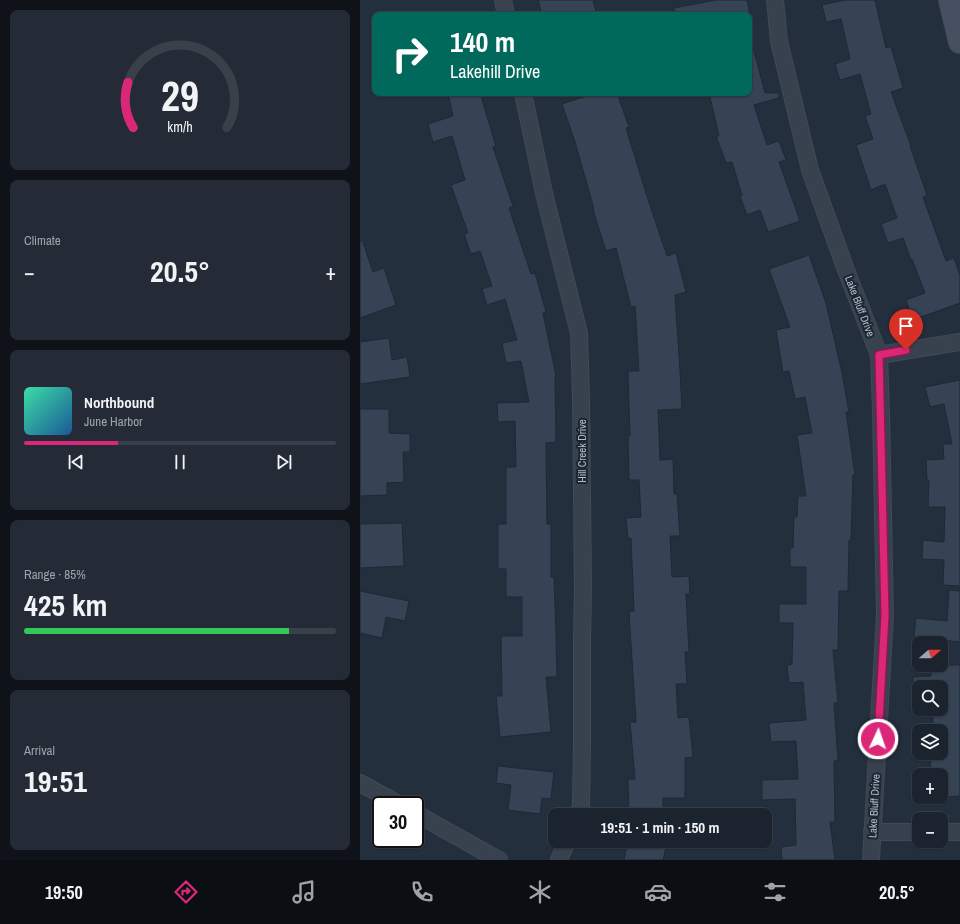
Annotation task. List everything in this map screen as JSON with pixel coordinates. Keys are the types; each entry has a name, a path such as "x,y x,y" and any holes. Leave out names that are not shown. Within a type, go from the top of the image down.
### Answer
{"street":[{"path":"502,0 505,12"},
{"name":"Lake Bluff Drive","path":"776,0 779,41 810,170 846,270 879,355 885,615 871,860"},
{"path":"950,0 960,42"},
{"name":"Hill Creek Drive","path":"524,96 544,193 579,333 583,590 580,808"},
{"path":"879,355 960,342"},
{"path":"360,783 384,796"},
{"path":"424,819 499,860"},
{"path":"872,832 912,832"},
{"path":"948,832 960,832"},
{"path":"559,860 564,848"}],"building":[{"path":"538,0 593,0 596,12 541,12"},
{"path":"716,0 747,0 749,12 675,12 674,8"},
{"path":"845,0 875,0 886,48 891,47 903,88 891,92 927,195 923,197 946,261 954,258 960,275 960,303 913,320 906,300 925,293 903,238 888,243 881,224 897,218 885,184 871,190 856,145 873,139 865,116 871,114 860,74 840,80 835,64 850,59 841,19 826,22 822,5"},
{"path":"752,51 754,51 765,93 779,93 779,98 754,105 767,145 779,141 786,160 779,162 800,221 768,232 760,210 747,215 740,196 742,195 732,162 726,163 716,136 719,136 710,96 752,96"},
{"path":"449,96 481,96 496,146 493,147 513,206 509,208 531,274 535,273 546,312 543,313 556,376 556,442 546,443 547,524 551,524 551,577 554,577 557,677 546,677 551,732 500,737 496,696 502,696 501,636 522,636 522,597 506,597 506,569 498,569 498,524 506,524 506,467 516,467 515,421 498,422 497,403 529,402 521,361 506,363 502,343 517,340 505,299 487,305 482,289 492,286 480,251 471,254 464,234 468,233 451,185 465,180 452,136 433,142 428,124 453,116"},
{"path":"586,96 618,96 629,127 626,128 667,256 676,253 686,292 675,295 682,409 658,410 660,460 673,459 674,494 677,494 680,536 670,536 672,577 689,576 690,594 686,594 689,652 685,652 687,684 676,684 678,718 689,717 693,757 685,758 685,798 663,798 663,808 629,808 628,779 635,779 630,722 636,722 629,612 634,611 631,538 628,539 626,518 641,517 639,480 629,480 628,436 630,436 628,371 639,371 635,306 631,307 616,248 606,251 593,210 594,209 575,142 562,104"},
{"path":"362,240 373,272 384,268 396,305 360,318 360,241"},
{"path":"809,255 826,303 842,373 849,412 846,412 855,475 853,475 851,540 849,540 848,591 839,591 838,650 833,650 838,703 834,703 838,761 834,761 835,822 830,822 835,860 782,860 781,847 796,845 795,799 762,800 762,780 798,779 796,741 771,742 769,723 806,720 803,682 789,683 787,665 792,664 793,623 779,623 779,604 806,604 806,567 790,567 790,548 793,548 794,517 797,517 798,496 806,496 797,435 812,433 805,397 795,399 789,371 783,372 776,330 790,327 769,269"},
{"path":"389,338 392,360 407,357 410,377 360,384 360,342"},
{"path":"960,380 960,586 943,585 944,560 922,559 923,540 944,542 945,507 928,507 929,480 927,480 926,460 944,459 943,444 952,444 944,404 930,407 925,387"},
{"path":"360,409 389,409 389,433 410,434 410,452 403,452 404,482 387,483 387,495 360,496"},
{"path":"402,523 404,566 360,568 360,524"},
{"path":"949,590 960,591 960,642 948,641 948,636 914,636 916,618 947,621"},
{"path":"360,591 409,601 405,621 386,617 382,638 360,633"},
{"path":"948,665 960,665 960,796 948,797 948,768 931,768 930,760 948,760 948,724 933,724 933,716 948,716 948,680 913,680 913,677 931,676 931,672 948,672"},
{"path":"498,766 554,772 551,799 542,798 540,814 508,810 511,785 496,783"},
{"path":"627,848 666,848 663,860 624,860"}],"route":[{"path":"878,739 885,615 879,355 906,350"}]}
